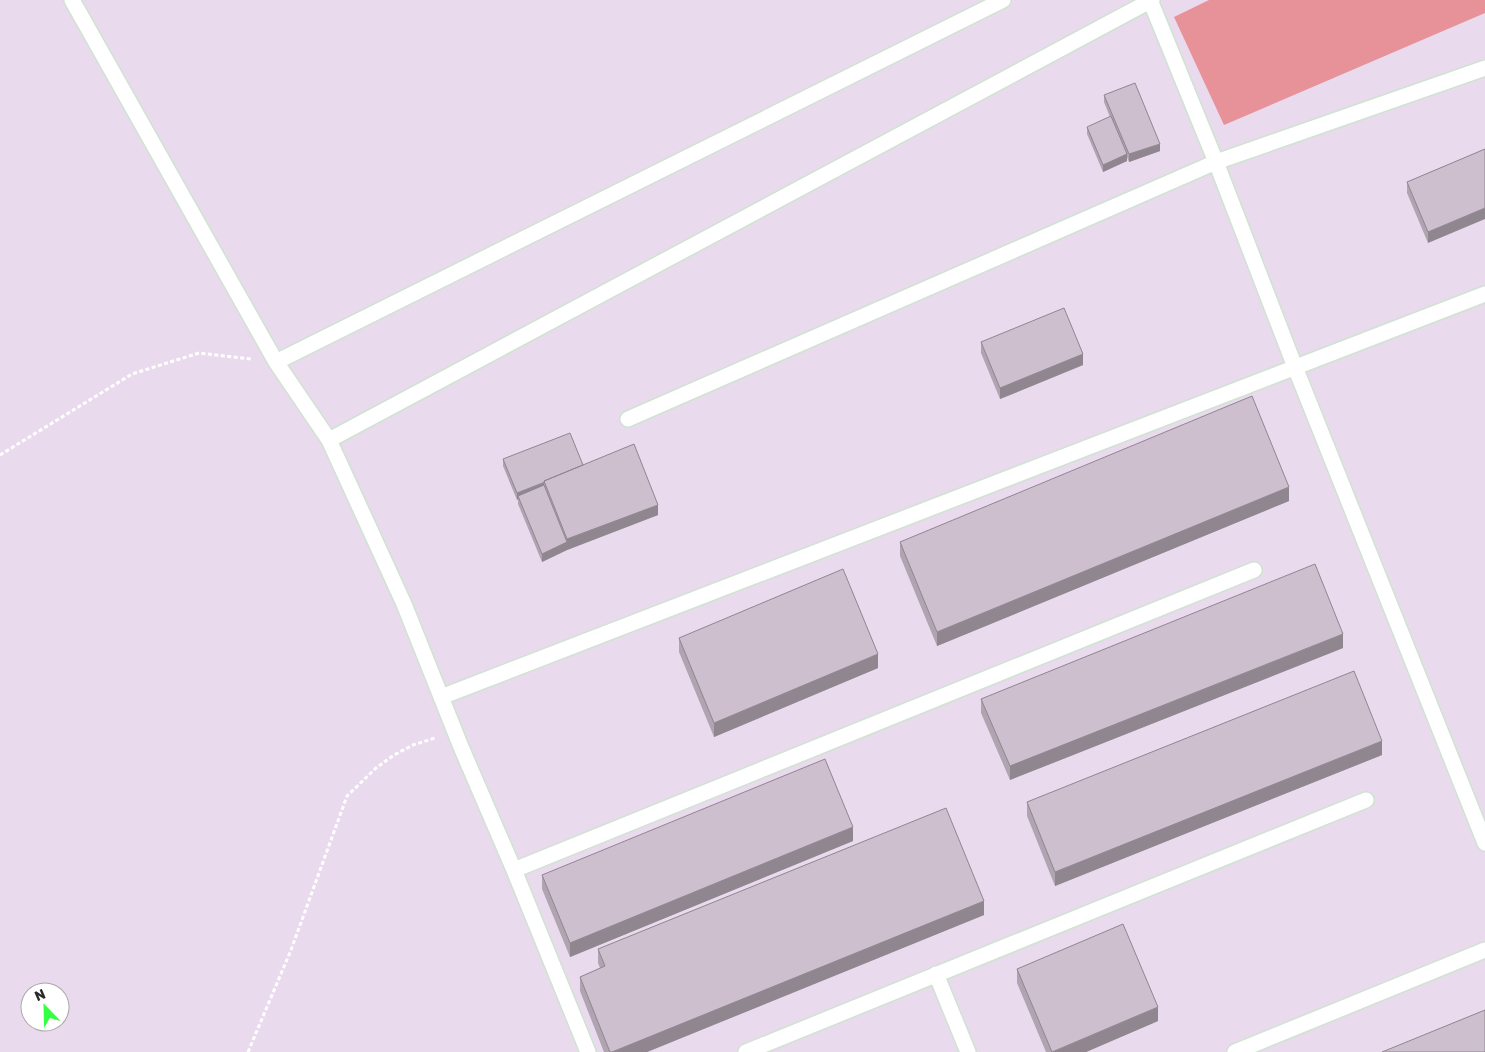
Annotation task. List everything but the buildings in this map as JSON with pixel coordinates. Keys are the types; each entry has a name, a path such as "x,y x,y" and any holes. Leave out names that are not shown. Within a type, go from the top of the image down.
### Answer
{"lane":[{"path":"72,0 276,362 329,440 404,604 588,1052"},
{"path":"276,362 1003,0"},
{"path":"329,440 1151,0 1485,842"},
{"path":"628,419 1216,162 1485,68"},
{"path":"441,697 1485,294"},
{"path":"514,870 1254,570"},
{"path":"746,1052 1366,800"},
{"path":"1235,1052 1485,950"},
{"path":"936,974 968,1052"}],"path":[{"path":"0,455 132,374 199,353 276,362"},
{"path":"248,1052 291,950 347,796 360,781 376,768 413,745 434,738 456,734"}],"shaded area":[{"path":"1209,0 1485,0 1485,13 1224,125 1174,17"}]}
